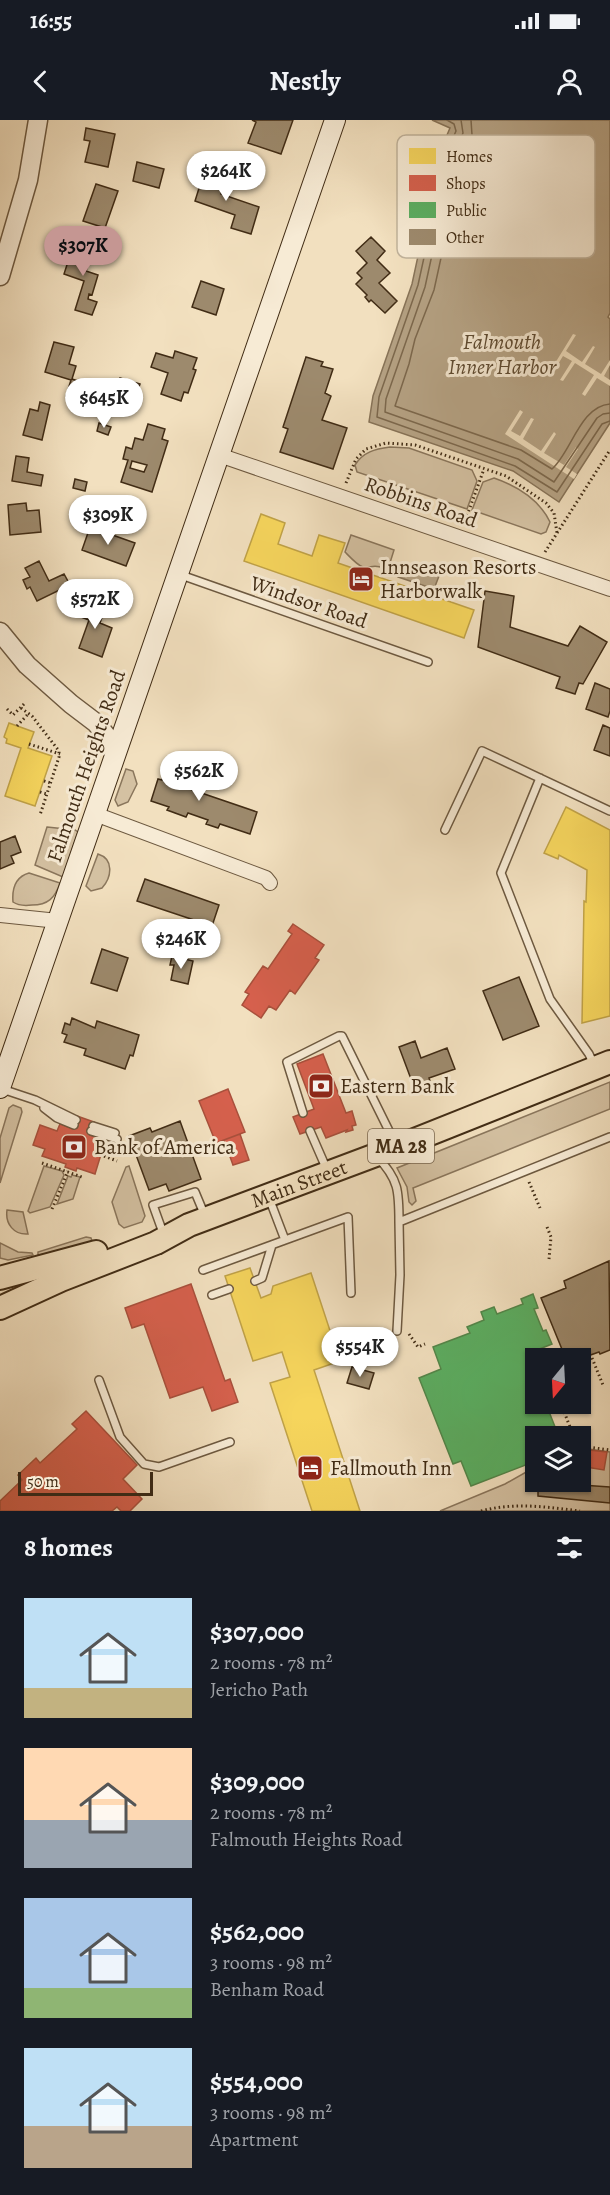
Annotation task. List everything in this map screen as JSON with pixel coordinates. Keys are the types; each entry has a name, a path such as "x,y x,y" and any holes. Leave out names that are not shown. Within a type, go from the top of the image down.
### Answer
{"main road":[{"name":"Falmouth Heights Road","path":"0,1088 335,120"},
{"name":"Main Street","path":"0,1308 60,1280 156,1243 197,1222 398,1148 603,1065"},
{"name":"Main Street","path":"0,1278 84,1256 162,1230 197,1222"}],"street":[{"path":"0,276 28,180 38,120"},
{"name":"Robbins Road","path":"219,455 610,589"},
{"path":"0,632 27,665 55,691 96,723 117,749"},
{"path":"95,813 266,878 270,883"},
{"path":"0,915 58,921"}],"lane":[{"name":"Windsor Road","path":"178,574 428,662"},
{"path":"445,830 482,751 610,811"},
{"path":"540,778 501,873 550,999 589,1054 603,1065"},
{"path":"303,1113 287,1062 339,1036 345,1040 398,1148"},
{"path":"0,1088 35,1101 53,1116 75,1122"},
{"path":"92,1128 116,1136"},
{"path":"310,1131 328,1173"},
{"path":"399,1222 610,1137"},
{"path":"376,1155 388,1168 397,1185 400,1280 397,1331"},
{"path":"162,1230 153,1205 195,1192 197,1222"},
{"path":"268,1195 285,1240"},
{"path":"204,1270 348,1217 351,1293"},
{"path":"255,1281 262,1278 272,1245"},
{"path":"212,1295 229,1289"},
{"path":"99,1380 120,1437 144,1464 159,1467 230,1442"}],"path":[{"path":"342,497 353,464 359,454 372,446 386,443 415,446 506,476 546,503 554,513 557,533"},
{"path":"538,564 610,450"},
{"path":"459,537 484,469"},
{"path":"7,709 13,715 25,703"},
{"path":"21,708 29,713 58,748 60,754 40,815"},
{"path":"17,726 29,713"},
{"path":"29,744 60,754"},
{"path":"44,781 51,783"},
{"path":"40,792 47,794"},
{"path":"104,1156 117,1161"},
{"path":"42,1163 82,1177"},
{"path":"52,1209 68,1172"},
{"path":"529,1180 540,1208"},
{"path":"547,1227 551,1237 549,1259"},
{"path":"409,1334 418,1347 425,1344"},
{"path":"592,1358 603,1384"},
{"path":"591,1447 610,1450"},
{"path":"481,1511 526,1506 580,1511"}],"shaded area":[{"path":"390,447 409,448 472,470 477,481 467,509 357,472 355,465 362,457 374,450"},
{"path":"494,478 519,489 534,500 550,522 546,532 541,534 472,510 483,482"},
{"path":"351,535 394,550 389,566 384,564 383,568 363,567 356,563 345,552"},
{"path":"126,769 133,771 137,784 128,802 118,806 115,800"},
{"path":"47,827 78,832 63,877 35,865"},
{"path":"98,854 107,860 110,869 108,879 102,888 91,891 86,886"},
{"path":"29,873 60,883 50,900 42,904 27,906 13,902 15,884"},
{"path":"610,1082 610,1109 413,1188 416,1201 412,1205 409,1202 407,1187 397,1168"},
{"path":"13,1105 21,1108 22,1112 0,1183 0,1138 9,1108"},
{"path":"44,1166 62,1171 64,1175 50,1207 30,1213 28,1211"},
{"path":"129,1166 145,1216 142,1222 124,1228 119,1224 112,1202 126,1167"},
{"path":"68,1176 80,1177 73,1199 57,1204"},
{"path":"7,1210 23,1212 28,1234 19,1233 12,1228 7,1220"},
{"path":"86,1237 91,1238 92,1241 54,1253 38,1255 38,1252"},
{"path":"0,1243 18,1252 33,1255 8,1260 0,1258"},
{"path":"591,1449 610,1452 610,1511 440,1511 505,1484 525,1473 525,1492 591,1492"}],"water":[{"name":"Falmouth Inner Harbor","path":"432,120 610,120 610,313 608,317 610,319 610,423 559,502 513,471 369,422 373,396 412,284 418,258 595,258 595,135 447,135 450,128"},
{"path":"403,563 439,576 434,589 398,577 399,573 396,572 398,566 402,566"}],"pier":[{"path":"573,334 576,335 566,351 582,362 593,346 595,347 585,364 601,374 610,360 604,376 610,380 610,386 597,378 585,396 582,394 594,375 575,363 563,381 560,380 572,361 563,356 552,374 549,373"},
{"path":"520,410 523,412 511,431 520,436 531,418 534,419 523,439 541,451 554,432 556,434 544,453 564,465 576,447 578,449 566,467 577,474 574,479 505,434"}],"building: Homes":[{"path":"261,514 285,523 278,544 312,556 319,535 345,543 338,563 474,610 464,638 244,561"},
{"path":"9,723 34,732 28,748 52,756 35,806 5,796 21,748 6,743 7,739 4,737"},
{"path":"566,807 610,830 610,1016 582,1023 584,901 586,902 587,870 559,855 558,859 544,853"},
{"path":"250,1268 261,1298 271,1294 273,1286 311,1273 340,1361 314,1370 360,1511 312,1511 270,1383 290,1377 282,1352 253,1361 225,1276"}],"building: Shops":[{"path":"293,924 324,945 315,958 319,960 295,994 290,990 276,1010 269,1006 261,1018 242,1005 249,994 245,992 263,966 268,969 292,934 288,931"},
{"name":"Eastern Bank","path":"323,1054 346,1113 352,1111 356,1125 352,1126 353,1130 326,1138 321,1127 300,1134 293,1117 314,1109 297,1064"},
{"path":"228,1089 245,1132 216,1143 199,1101"},
{"name":"Bank of America","path":"77,1116 94,1122 90,1135 106,1140 105,1143 109,1144 107,1152 102,1151 95,1174 65,1167 66,1164 42,1156 45,1149 33,1145 40,1125 57,1131 60,1124 73,1129"},
{"path":"240,1134 249,1160 233,1165 224,1140"},
{"path":"191,1284 225,1381 230,1379 238,1402 212,1411 203,1387 170,1398 144,1324 132,1328 125,1308"},
{"path":"86,1411 137,1465 123,1479 142,1499 130,1511 121,1511 117,1507 112,1511 0,1511 0,1501 22,1480 18,1475 36,1458 40,1463 77,1429 72,1424"},
{"path":"591,1450 607,1452 604,1470 591,1468"}],"building: Public":[{"path":"533,1294 538,1308 534,1309 543,1331 546,1330 552,1344 542,1348 525,1348 525,1414 550,1414 555,1426 525,1426 525,1465 471,1486 461,1461 453,1464 419,1378 441,1369 433,1347 470,1333 467,1327 484,1320 481,1312 494,1307 497,1314 523,1304 521,1299"}],"building: Other":[{"path":"252,120 293,120 281,154 248,143 256,122"},
{"path":"86,128 115,134 108,167 85,162 90,141 84,140"},
{"path":"137,162 164,169 159,188 133,181"},
{"path":"205,169 226,175 221,194 259,207 251,234 231,228 235,215 195,201"},
{"path":"96,184 118,191 105,228 83,221"},
{"path":"371,237 385,251 377,260 390,273 379,283 397,301 385,313 371,300 369,302 365,297 367,295 356,284 362,278 357,273 367,263 356,251"},
{"path":"74,243 93,250 86,271 98,275 92,295 89,294 88,299 97,302 92,315 75,310 84,281 64,274"},
{"path":"201,281 224,289 216,315 192,307"},
{"path":"54,342 74,347 69,364 76,366 72,379 90,385 85,402 66,396 71,380 45,372"},
{"path":"175,351 197,358 193,369 196,370 188,393 184,392 181,401 161,394 168,373 151,367 156,353 173,358"},
{"path":"306,357 323,362 321,366 333,369 325,393 331,396 322,420 347,428 333,469 280,452 288,429 283,427"},
{"path":"120,378 140,384 135,398 116,392"},
{"path":"40,402 50,405 42,440 23,435 30,409 38,411"},
{"path":"99,423 111,427 108,435 97,431"},
{"path":"148,424 165,429 162,439 168,441 152,492 121,482 128,460 123,459 126,447 132,449 135,438 143,440","holes":["132,461 147,465 144,472 130,468"]},
{"path":"16,456 29,458 27,472 43,475 41,486 12,481"},
{"path":"75,479 87,482 85,491 73,488"},
{"path":"26,503 27,511 39,510 41,532 10,535 8,505"},
{"path":"90,527 135,543 126,566 82,550"},
{"path":"39,561 49,581 64,574 70,585 37,601 30,587 27,589 23,580 30,577 25,568"},
{"path":"485,591 514,596 510,627 568,646 580,626 607,642 583,684 579,683 575,694 556,688 560,677 478,647"},
{"path":"87,601 105,608 100,623 112,628 102,657 79,648 89,620 81,617"},
{"path":"595,683 610,689 608,717 586,709"},
{"path":"603,725 610,728 610,756 594,750"},
{"path":"169,758 185,763 178,785 257,812 250,834 220,824 218,828 206,824 208,820 188,813 186,817 167,810 169,807 151,801 158,779 162,780"},
{"path":"15,836 21,852 11,856 14,863 0,869 0,842"},
{"path":"145,879 219,905 212,926 137,901"},
{"path":"102,949 128,958 117,991 91,983"},
{"path":"172,956 193,961 188,984 171,980 174,965 170,965"},
{"path":"519,977 539,1026 503,1040 483,991"},
{"path":"72,1018 95,1028 97,1021 139,1035 133,1056 130,1055 125,1069 84,1055 86,1049 64,1042 67,1035 62,1033 65,1023 70,1025"},
{"path":"415,1041 421,1058 447,1048 455,1069 429,1078 430,1081 414,1087 399,1047"},
{"path":"180,1121 201,1179 169,1191 166,1184 149,1190 129,1136 150,1128 152,1132"},
{"path":"609,1261 610,1350 591,1355 591,1348 561,1348 541,1298 566,1288 564,1281"},
{"path":"352,1367 374,1373 369,1389 347,1383"},
{"path":"591,1486 610,1487 610,1503 538,1496 538,1492 591,1492"}],"place":[{"name":"Innseason Resorts Harborwalk","path":"361,579"},
{"name":"Eastern Bank","path":"321,1086"},
{"name":"Bank of America","path":"74,1147"},
{"name":"Fallmouth Inn","path":"310,1468"}]}
